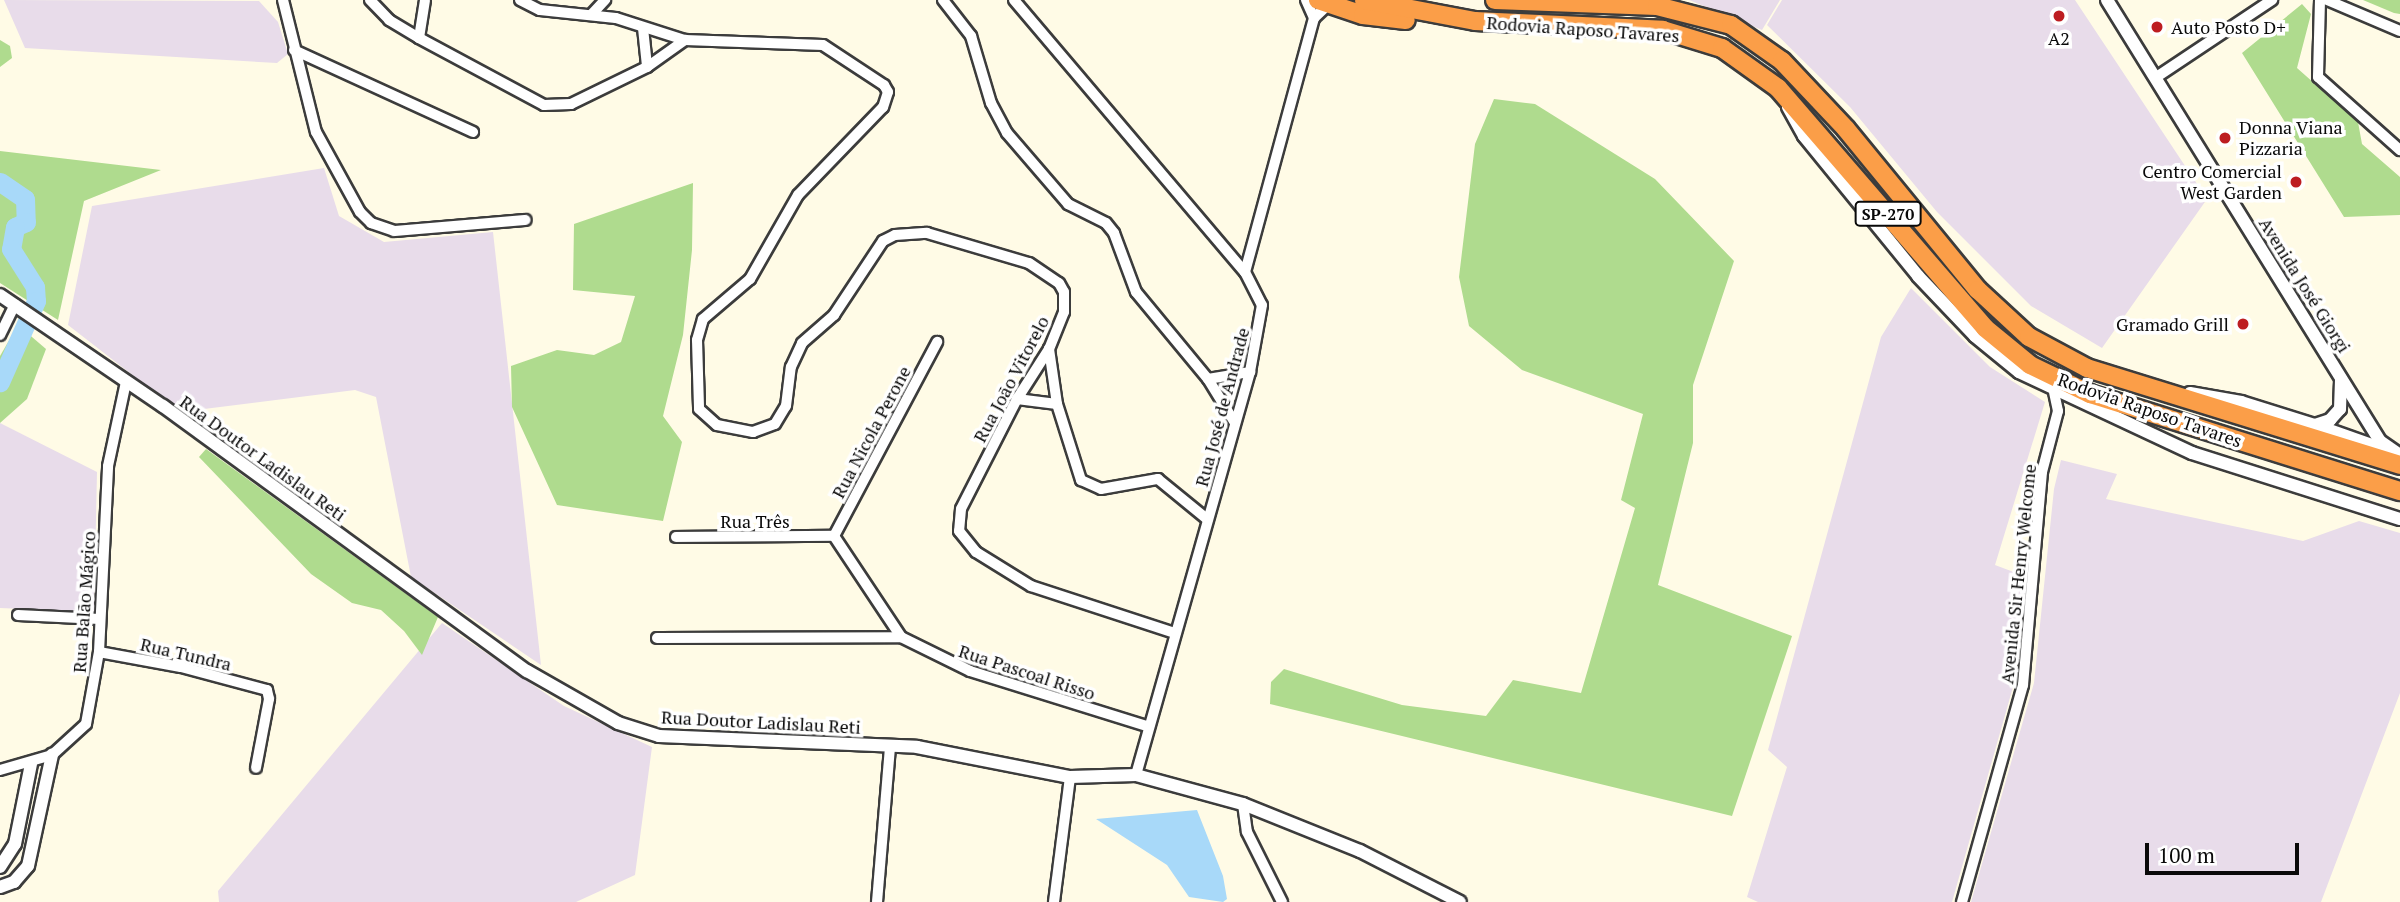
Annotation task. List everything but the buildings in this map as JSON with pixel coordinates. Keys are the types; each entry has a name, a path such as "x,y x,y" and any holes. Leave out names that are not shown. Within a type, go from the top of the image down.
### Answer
{"highway":[{"name":"Rodovia Raposo Tavares","path":"1364,0 1475,21 1630,28 1691,36 1722,48 1778,88 1985,328 2030,365 2090,394 2400,491"},
{"name":"Rodovia Raposo Tavares","path":"1495,0 1657,6 1702,15 1759,41 1846,129 2002,314 2052,352 2148,388 2400,465"},
{"path":"1324,2 1373,18 1475,21"}],"street":[{"path":"283,0 316,132 360,212 371,223 394,231 526,220"},
{"path":"370,0 389,20 544,106 578,102 648,66 685,40"},
{"path":"419,38 425,0"},
{"path":"520,0 555,13 592,15 685,40"},
{"path":"592,15 605,0"},
{"path":"943,0 971,36 991,103 1007,133 1068,204 1106,223 1114,233 1136,292 1208,379 1235,423"},
{"name":"Rua José de Andrade","path":"1014,0 1245,272 1262,305 1250,372 1147,726 1136,775"},
{"path":"1306,0 1314,18"},
{"name":"Avenida José Giorgi","path":"2107,0 2380,441 2400,455"},
{"path":"2155,78 2273,0"},
{"path":"2320,0 2318,77 2400,150"},
{"path":"2327,0 2400,31"},
{"path":"1245,272 1259,205 1314,18 1324,2"},
{"path":"643,28 648,66"},
{"name":"Rua João Vitorelo","path":"685,40 823,45 884,85 886,100 798,195 750,279 703,319 697,340 696,396 706,419 753,432 775,424 786,406 792,367 802,344 834,315 883,241 895,235 927,233 1029,263 1052,276 1064,292 1065,302 1049,349 1017,399 961,509 962,538 976,552 1054,596 1175,633"},
{"path":"294,50 473,132"},
{"path":"1778,88 1804,136 1918,276 1990,350 2054,392 2192,453 2400,519"},
{"name":"Rua Doutor Ladislau Reti","path":"0,295 44,323 527,671 618,723 659,736 890,746 942,751 1070,776 1136,775 1242,804 1360,852 1460,902"},
{"path":"0,335 19,306"},
{"name":"Rua Nicola Perone","path":"834,536 937,342"},
{"path":"1049,349 1057,404 1082,480 1101,489 1158,479 1207,519"},
{"path":"1208,379 1236,378 1250,372"},
{"name":"Avenida José Giorgi","path":"2315,425 2330,420 2340,409 2340,375"},
{"name":"Rua Balão Mágico","path":"0,770 31,764 51,755 86,724 99,653 108,466 126,382"},
{"name":"Avenida José Giorgi","path":"2148,388 2221,397 2315,425 2400,455"},
{"path":"2054,392 2058,411 2076,402"},
{"path":"1017,399 1057,404"},
{"name":"Avenida Sir Henry Welcome","path":"1962,902 2021,697 2042,472 2058,411"},
{"path":"834,536 901,637"},
{"name":"Rua Três","path":"676,537 834,536"},
{"path":"18,615 100,619"},
{"name":"Rua Pascoal Risso","path":"656,638 901,637 970,671 1147,726"},
{"name":"Rua Tundra","path":"99,653 181,667 267,690 269,699 256,768"},
{"path":"877,902 890,746"},
{"path":"0,887 14,882 27,866 51,755"},
{"path":"0,867 15,844 31,764"},
{"path":"1054,902 1070,776"},
{"path":"1242,804 1247,831 1282,902"}],"shaded area":[{"path":"4,0 259,1 278,22 288,54 277,63 25,48"},
{"path":"1689,0 1780,0 1762,30"},
{"path":"1782,0 2075,0 2207,199 2102,348 2031,306 1937,212 1850,107 1767,25"},
{"path":"324,168 339,216 384,242 493,232 541,665 411,577 376,397 355,390 180,412 68,325 92,206"},
{"path":"1911,288 1990,367 2045,402 1995,565 2027,577 2013,687 1952,902 1758,902 1747,897 1787,767 1768,750 1881,337"},
{"path":"0,423 97,472 94,612 0,608"},
{"path":"2061,460 2117,474 2106,499 2303,541 2359,521 2400,533 2400,693 2321,902 1971,902 2034,683 2054,489"},
{"path":"442,623 564,706 652,747 635,875 576,902 219,902 218,891"}],"green space":[{"path":"2363,0 2400,0 2400,14 2394,13"},
{"path":"2302,4 2311,14 2297,68 2358,122 2362,144 2400,177 2400,215 2344,217 2242,53"},
{"path":"0,40 10,46 12,58 0,67"},
{"path":"1494,99 1535,104 1655,179 1734,261 1693,385 1693,443 1658,585 1792,636 1732,816 1270,704 1271,682 1284,669 1402,705 1486,716 1513,680 1581,693 1635,508 1621,500 1643,414 1522,370 1469,326 1459,277 1475,144"},
{"path":"0,151 161,170 84,201 58,320 0,283"},
{"path":"693,183 692,250 683,335 663,416 682,442 663,521 557,505 512,407 511,366 557,350 594,355 621,342 635,296 573,290 574,224"},
{"path":"18,325 46,349 27,399 0,423 0,356"},
{"path":"206,449 438,617 422,655 404,631 381,610 352,603 311,574 199,457"}],"water":[{"path":"1197,810 1223,876 1227,899 1223,902 1189,897 1167,865 1096,819"}],"waterway":[{"path":"0,182 25,199 26,222 15,227 11,249 35,287 36,301 0,382"}],"place":[{"name":"A2","path":"2059,16"},
{"name":"Auto Posto D+","path":"2157,27"},
{"name":"Donna Viana Pizzaria","path":"2225,138"},
{"name":"Centro Comercial West Garden","path":"2296,182"},
{"name":"Gramado Grill","path":"2243,324"}]}
